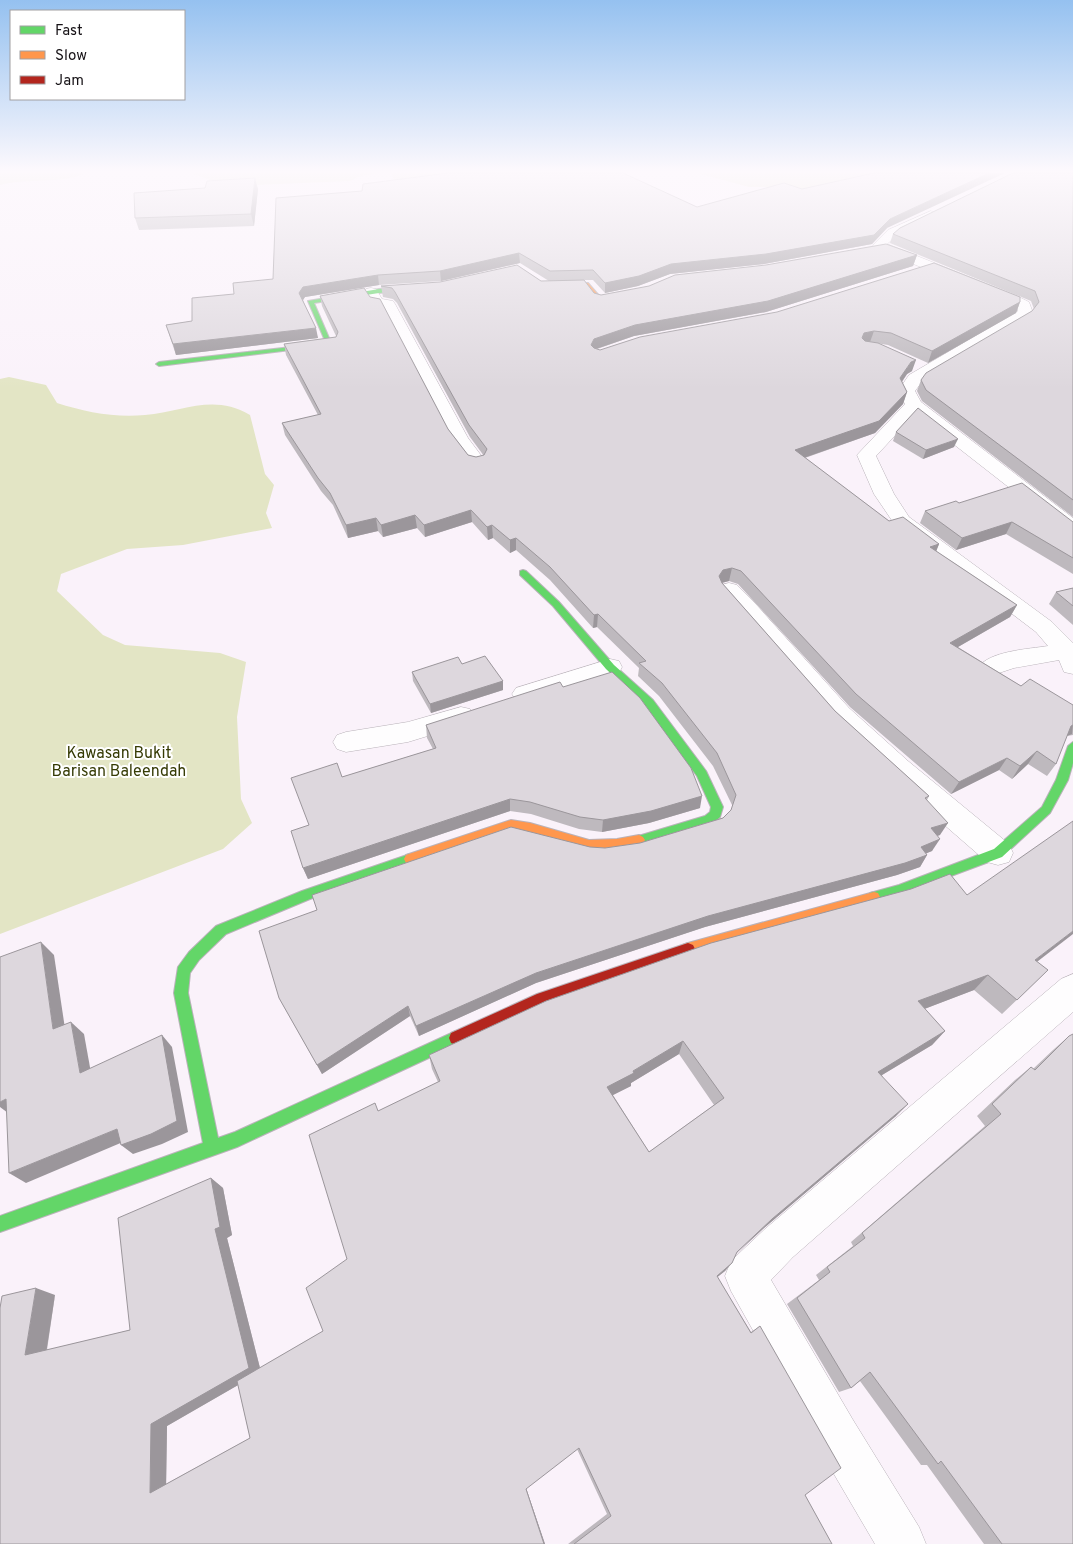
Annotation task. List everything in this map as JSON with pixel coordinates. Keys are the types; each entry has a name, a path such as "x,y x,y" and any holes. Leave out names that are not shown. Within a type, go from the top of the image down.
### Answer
{"street":[{"path":"879,245 1024,305 1026,313 915,378 906,391 914,405 1073,528"},
{"path":"864,252 883,248"},
{"path":"912,273 931,267"},
{"path":"540,282 546,287 588,285 600,300 643,292"},
{"path":"159,364 330,344 310,302 371,292 433,287"},
{"path":"371,292 377,303 388,304 460,440 477,462"},
{"path":"912,364 929,371"},
{"path":"914,405 866,455 884,494 902,521 1044,627 1070,658"},
{"path":"212,1148 181,992 183,971 194,956 221,930 306,895 511,825 522,826 565,841 592,846 621,844 709,820 716,814 717,807 702,774 649,703 610,667 556,604 523,572"},
{"path":"729,590 790,661 840,715 911,780 998,853"},
{"path":"990,668 1009,660 1070,658"},
{"path":"346,742 408,732 610,667"},
{"path":"0,1224 238,1139 537,1001 705,943 900,890 998,853 1046,810 1062,780 1073,746"},
{"path":"902,1544 837,1436 746,1276 780,1243 1073,990"}],"green space":[{"name":"Kawasan Bukit Barisan Baleendah","path":"9,377 46,385 57,403 100,414 134,416 211,405 223,405 236,409 250,415 265,474 274,485 266,513 272,528 183,545 127,549 61,574 57,591 103,635 125,645 220,653 246,662 237,717 241,799 252,823 223,849 0,934 0,379"}],"building":[{"path":"274,245 817,245 766,254 671,264 639,276 605,283 593,270 550,271 519,253 440,271 378,275 303,287 299,293 316,328 173,344 166,325 192,321 192,298 234,294 233,283 273,279"},
{"path":"880,245 889,245 917,255 768,301 635,325 594,339 591,345 600,350 640,337 777,312 934,263 1020,297 1020,302 932,351 891,333 874,331 864,333 862,338 865,341 878,343 916,360 911,362 900,378 907,392 879,421 795,450 889,521 903,517 939,544 930,547 1017,605 950,643 1021,686 1030,679 1073,705 1073,725 1056,764 1037,751 1020,766 1007,758 959,782 856,694 741,571 732,568 723,570 719,576 722,583 835,711 929,796 925,798 948,823 931,828 940,839 921,847 927,855 905,863 708,916 536,973 416,1026 408,1006 317,1065 279,998 259,931 317,910 312,895 511,827 590,847 605,848 640,843 723,818 731,810 736,795 717,753 662,683 639,663 646,661 598,614 594,615 550,567 516,538 510,540 492,525 487,527 471,510 424,525 415,515 381,525 376,518 346,525 330,493 282,423 321,414 284,344 336,337 338,332 320,296 364,288 370,297 380,299 448,429 468,455 476,457 484,455 487,449 469,425 395,292 392,288 381,286 440,282 517,265 541,281 584,280 594,293 601,295 649,286 675,275 766,265"},
{"path":"921,245 1073,245 1073,500 926,390 921,380 926,373 1032,311 1039,302 1035,291"},
{"path":"918,408 958,439 926,450 896,432"},
{"path":"1022,483 1073,522 1073,558 1012,522 962,538 925,511 956,501 959,503"},
{"path":"1073,588 1073,606 1056,592"},
{"path":"485,656 503,681 430,704 412,672 458,657 462,664"},
{"path":"612,672 640,698 691,768 702,796 651,811 603,820 580,817 530,802 510,799 303,868 291,831 309,825 291,778 337,763 342,777 436,748 426,725 560,682 563,687"},
{"path":"1073,821 1073,931 1035,960 1048,970 1017,1000 988,975 918,1001 945,1031 878,1072 908,1104 772,1219 737,1252 732,1263 717,1276 751,1333 760,1326 841,1468 805,1495 832,1544 574,1544 611,1516 579,1448 526,1489 544,1544 0,1544 0,1308 2,1296 36,1288 25,1355 130,1330 118,1218 211,1178 220,1227 215,1229 249,1368 151,1424 150,1493 250,1438 237,1381 323,1331 306,1288 347,1259 309,1135 375,1103 378,1111 440,1081 429,1055 546,1001 711,943 911,889 950,874 967,895","holes":["683,1041 724,1098 649,1152 607,1087 634,1073 633,1071"]},
{"path":"41,942 53,1029 71,1022 80,1073 162,1035 177,1121 151,1134 121,1145 117,1129 9,1173 6,1099 0,1102 0,957"},
{"path":"1073,1034 1073,1544 1002,1544 941,1461 938,1464 870,1372 851,1388 797,1298 830,1272 827,1267 865,1238 862,1233 1001,1114 992,1104 1031,1067 1035,1070"}],"traffic: fast":[{"path":"159,364 330,344 310,302 379,291 419,288"},
{"path":"523,573 556,604 610,667 649,703 702,774 717,807 716,814 709,820 639,840"},
{"path":"874,897 900,890 998,853 1046,810 1062,780 1073,746"},
{"path":"212,1148 181,993 183,971 194,956 221,930 306,895 410,859"},
{"path":"0,1224 237,1139 456,1038"}],"traffic: slow":[{"path":"550,287 588,285 600,300 629,294"},
{"path":"410,859 511,825 530,828 589,845 617,844 639,840"},
{"path":"688,949 874,897"}],"traffic: jam":[{"path":"456,1038 537,1001 688,949"}]}
